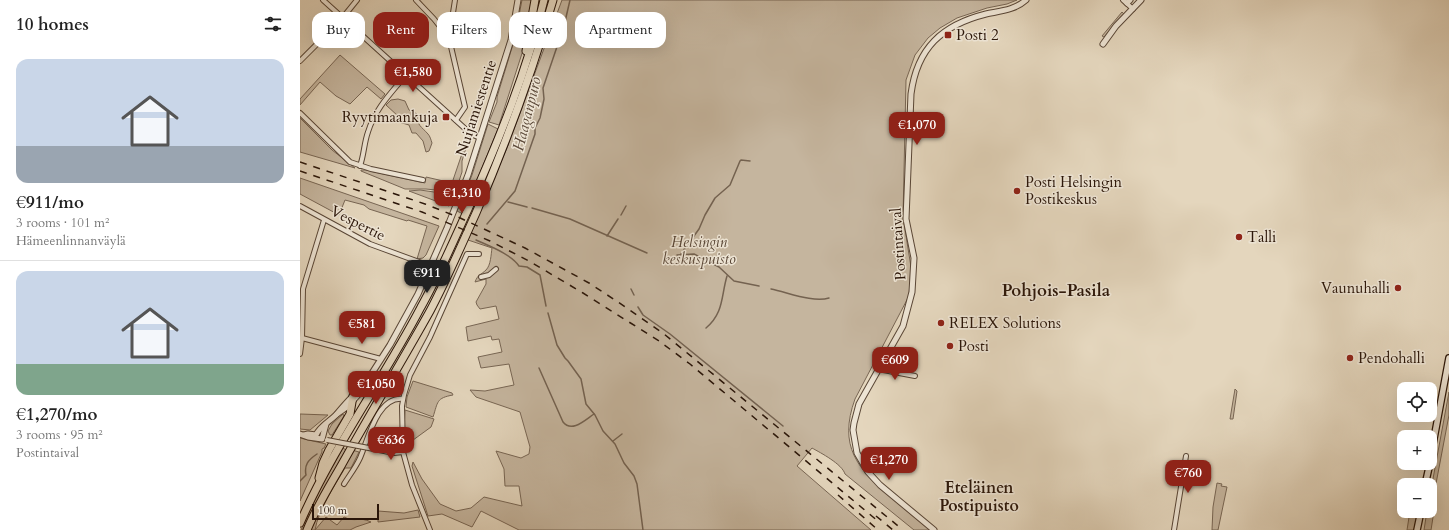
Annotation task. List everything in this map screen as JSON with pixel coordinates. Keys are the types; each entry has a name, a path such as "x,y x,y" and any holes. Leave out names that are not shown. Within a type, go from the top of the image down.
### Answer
{"highway":[{"path":"521,76 535,0"},
{"path":"300,523 317,487 422,306 456,236 501,132 531,48 544,0"},
{"path":"550,12 553,0"},
{"path":"553,12 558,0"},
{"path":"308,530 318,508 361,428 430,310 454,262 508,134 539,48"},
{"path":"317,487 323,463 350,414 352,399"}],"main road":[{"path":"1436,430 1449,358"},
{"path":"1418,530 1420,518"}],"street":[{"path":"323,0 336,12"},
{"path":"346,12 357,0"},
{"path":"416,0 437,23"},
{"path":"453,12 455,0"},
{"name":"Nuijamiestentie","path":"316,435 319,429 337,414 342,412 352,399 361,391 382,359 407,315 430,266 461,193 480,138 511,40 518,0"},
{"name":"Postintaival","path":"934,530 873,478 857,453 853,430 856,413 862,397 903,326 912,292 914,258 908,227 907,212 912,84 918,64 926,50 932,42 944,32 970,18 1012,9 1026,0"},
{"path":"1103,44 1110,33 1141,0"},
{"path":"1127,1 1133,9"},
{"path":"365,38 471,134 480,138"},
{"path":"300,61 312,48"},
{"path":"451,48 465,105 464,109 456,120"},
{"path":"360,166 368,133 382,102 406,75"},
{"path":"300,112 350,162 360,166 423,180"},
{"name":"Vespertie","path":"300,206 372,246 430,266"},
{"path":"300,354 302,338 302,288 324,220"},
{"path":"430,530 413,487 403,452 403,399 410,375 430,337 467,254 479,254"},
{"path":"481,277 489,275 496,269"},
{"path":"302,338 382,359"},
{"path":"878,369 915,376"},
{"path":"344,484 359,461 372,426 384,407 392,400 403,399"},
{"path":"324,439 326,424"},
{"path":"302,434 308,438 324,439 396,454 403,452"},
{"path":"302,434 316,435 324,439"},
{"path":"1174,530 1186,456"}],"green space":[{"path":"522,0 532,0 530,12 520,12"},
{"name":"Helsingin keskuspuisto","path":"562,0 1017,0 957,18 940,28 928,38 915,55 906,80 903,217 911,267 909,296 855,399 850,416 850,443 860,466 869,477 930,530 914,530 845,474 840,466 812,448 797,466 871,530 519,530 481,511 472,527 442,514 428,516 412,466 413,462 422,479 440,504 456,511 471,508 484,497 522,506 519,486 505,486 504,469 496,451 521,458 529,454 530,447 520,412 476,397 470,390 485,391 514,385 509,364 481,368 478,357 502,352 499,339 492,340 491,336 468,341 466,327 499,319 496,306 480,309 476,302 486,284 486,279 475,282 478,276 488,268 492,248 468,240 509,143 544,48 567,48 567,12 558,12"},
{"path":"1122,12 1124,14 1104,37 1102,36"},
{"path":"512,48 524,48 499,125 489,122 497,102 497,97"},
{"path":"340,55 385,94 381,99 367,87 350,104 336,96 320,82 300,105 300,99"},
{"path":"398,99 405,101 409,110 417,114 421,127 429,135 432,143 429,151 426,152 423,141 416,133 412,133 409,125 399,122 400,120 397,117 398,116 386,105 391,100"},
{"path":"300,118 332,150 355,168 300,152"},
{"path":"488,124 498,129 463,214 457,211 472,175"},
{"path":"467,139 467,145 462,161 462,172 454,192 426,189 405,189 361,171 365,170 425,183 426,177 452,183"},
{"path":"300,178 439,226 426,255 423,258 417,259 427,226 369,209 364,205 345,200 339,215 300,194"},
{"path":"420,190 448,194 452,197 449,206 409,191"},
{"path":"413,381 452,393 453,395 443,398 438,402 433,417 406,407 407,397"},
{"path":"1235,389 1237,391 1233,419 1230,419"},
{"path":"1449,392 1449,415 1437,478 1433,478 1435,470 1437,470 1437,457"},
{"path":"405,410 434,419 431,427 409,443 406,441 404,429"},
{"path":"300,414 328,415 310,430 300,429"},
{"path":"343,414 344,416 332,435 330,435 328,431 332,424"},
{"path":"300,438 326,444 322,449 300,501"},
{"path":"343,448 346,450 325,487 304,530 301,530 320,489"},
{"path":"352,450 359,452 351,468 345,468 323,507 315,530 310,530 316,516"},
{"path":"1217,483 1222,484 1221,486 1227,487 1218,530 1212,530 1213,507"},
{"path":"418,510 420,517 378,522 378,511 404,513"},
{"path":"326,517 337,525 344,517 348,519 367,520 371,522 350,530 315,530"},
{"path":"1409,518 1417,518 1414,530 1407,530"},
{"path":"1426,518 1433,518 1431,530 1424,530"}],"waterway":[{"name":"Haaganpuro","path":"487,224 515,191 535,134 535,128 540,118 544,99 543,88 564,26 570,0"},
{"path":"681,254 699,229 715,198 730,185 740,161 750,161"},
{"path":"508,202 527,207"},
{"path":"621,215 626,206"},
{"path":"532,208 570,219 647,253"},
{"path":"607,236 618,219"},
{"path":"476,240 505,254 519,266 527,267 540,275 546,306"},
{"path":"677,255 694,254 719,267 734,281 759,286"},
{"path":"706,328 712,322 719,310 727,276"},
{"path":"631,289 634,295"},
{"path":"771,289 808,298 829,298"},
{"path":"638,307 643,315 670,334 783,426"},
{"path":"548,313 557,345 581,379 586,404 595,415 603,431 615,444 624,463 634,476 637,484 643,530"},
{"path":"539,368 563,422 567,425 574,426 583,422 594,414"},
{"path":"613,441 622,434"},
{"name":"Haaganpuro","path":"300,481 306,475 307,463 317,454"}],"railway":[{"path":"300,162 425,204 458,217 525,248 589,283 664,334 903,530"},
{"path":"300,171 422,212 490,241 529,261 583,293 659,341 690,364 879,522"},
{"path":"838,495 878,530"},
{"path":"876,516 893,530"}],"place":[{"name":"Posti 2","path":"948,35"},
{"name":"Ryytimaankuja","path":"446,117"},
{"name":"Posti Helsingin Postikeskus","path":"1017,191"},
{"name":"Talli","path":"1239,237"},
{"name":"Vaunuhalli","path":"1398,288"},
{"name":"RELEX Solutions","path":"941,323"},
{"name":"Posti","path":"950,346"},
{"name":"Pendohalli","path":"1350,358"}],"district":[{"name":"Pohjois-Pasila","path":"1056,290"},
{"name":"Eteläinen Postipuisto","path":"979,497"}]}
